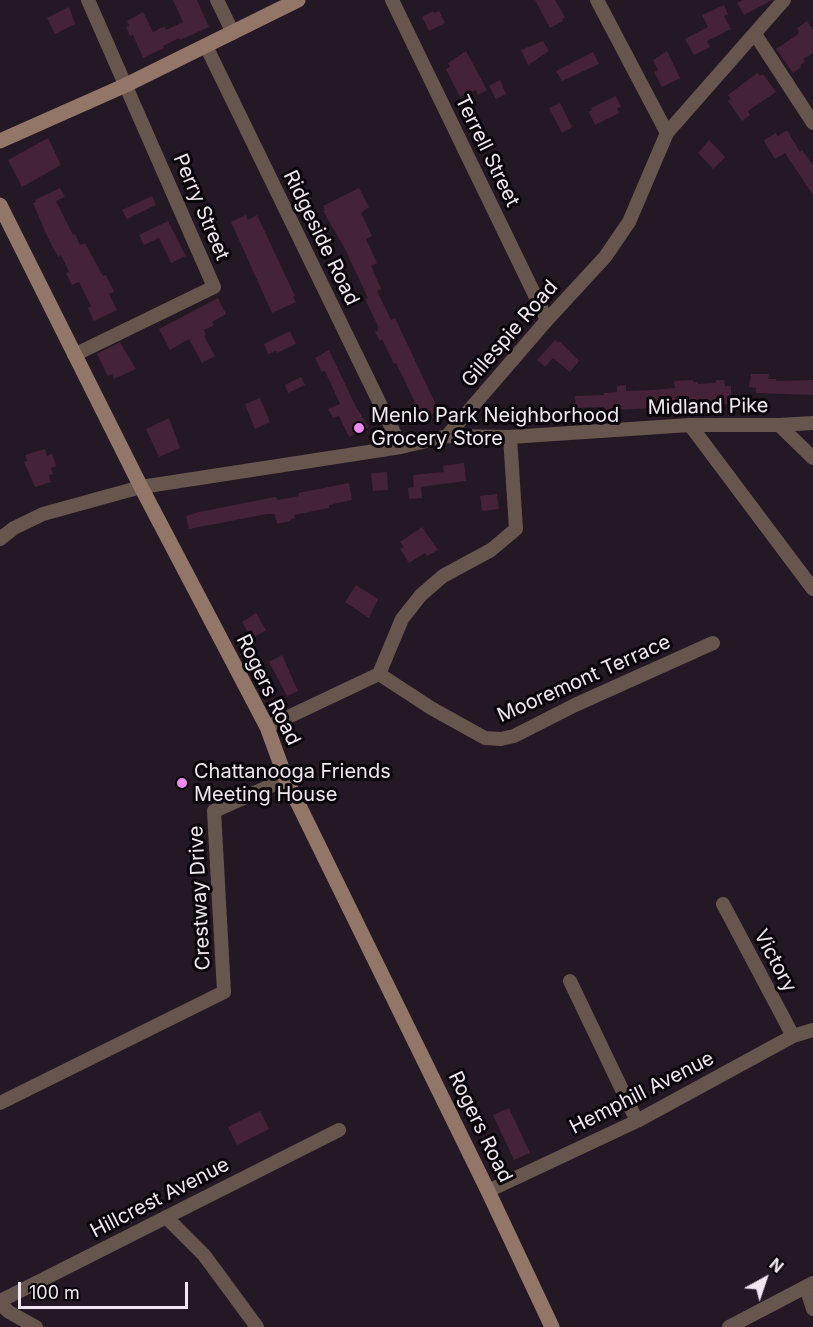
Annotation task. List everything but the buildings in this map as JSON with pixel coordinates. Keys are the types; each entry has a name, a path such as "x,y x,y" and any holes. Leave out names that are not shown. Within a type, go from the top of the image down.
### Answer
{"street":[{"name":"Perry Street","path":"74,356 214,287 88,0"},
{"path":"216,0 233,33"},
{"path":"0,141 126,85 298,0"},
{"name":"Terrell Street","path":"392,0 547,320"},
{"path":"597,0 667,133"},
{"name":"Gillespie Road","path":"447,436 605,257 628,222 667,133 784,0"},
{"path":"755,34 813,123"},
{"name":"Ridgeside Road","path":"206,46 400,447"},
{"name":"Rogers Road","path":"0,205 141,487 267,727 286,779 488,1191 552,1327"},
{"path":"779,425 813,423"},
{"path":"690,425 813,589"},
{"name":"Midland Pike","path":"447,436 510,437 690,425 779,425 813,458"},
{"path":"0,539 14,528 43,514 141,487 400,447 447,436"},
{"path":"267,727 379,674 402,619 421,595 443,576 491,550 516,529 510,437"},
{"name":"Mooremont Terrace","path":"379,674 431,708 485,738 501,740 713,643"},
{"name":"Crestway Drive","path":"0,1103 224,992 214,811 286,779"},
{"name":"Victory","path":"723,904 793,1036"},
{"path":"570,981 637,1121"},
{"name":"Hemphill Avenue","path":"488,1191 637,1121 793,1036 813,1030"},
{"name":"Hillcrest Avenue","path":"0,1303 339,1130"},
{"path":"166,1217 204,1255 256,1327"},
{"path":"729,1327 810,1285 813,1309"},
{"path":"0,1303 9,1312 36,1327"}],"place":[{"name":"Menlo Park Neighborhood Grocery Store","path":"359,428"},
{"name":"Chattanooga Friends Meeting House","path":"182,783"}]}
